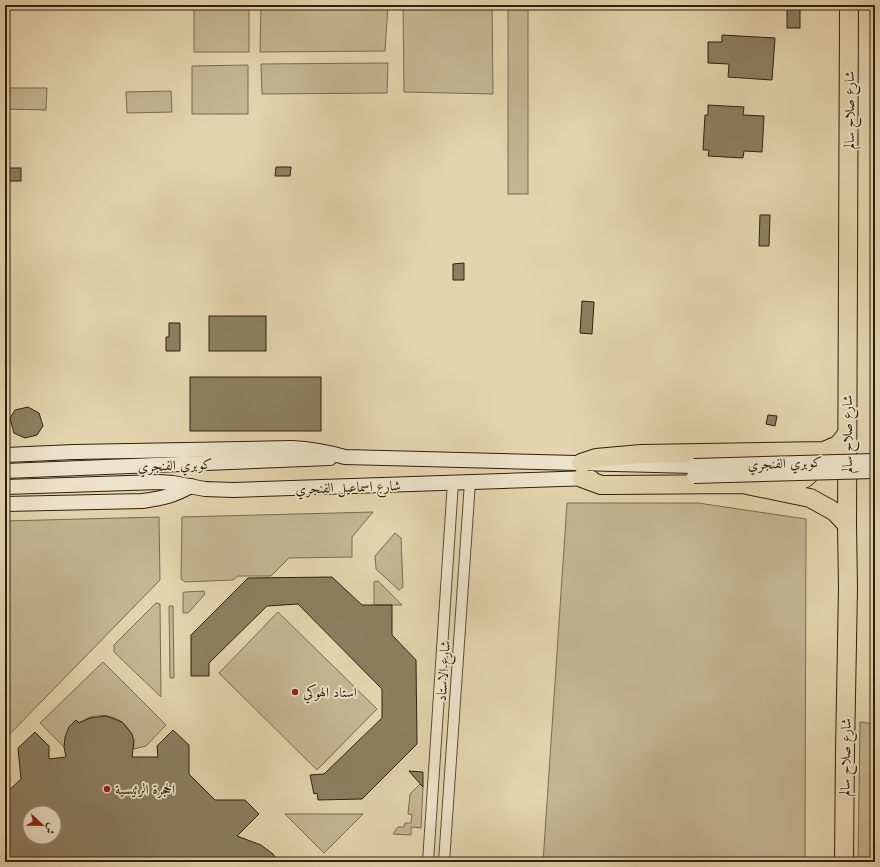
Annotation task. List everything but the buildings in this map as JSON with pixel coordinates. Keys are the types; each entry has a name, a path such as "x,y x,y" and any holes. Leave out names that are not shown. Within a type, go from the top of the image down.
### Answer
{"highway":[{"name":"شارع صلاح سالم","path":"844,862 848,588 847,434 849,5"},
{"path":"803,452 811,458 812,466 809,476 804,480 791,482 742,484 601,485 582,471 596,458 641,454 824,451 838,445 847,434"},
{"path":"742,484 810,498 824,504 836,513 847,525"}],"main road":[{"name":"شارع اسماعيل الفنجري","path":"5,455 292,448 328,452 345,457 582,471 694,471"},
{"name":"كوبري الفنجري","path":"5,471 345,457"},
{"name":"كوبري الفنجري","path":"694,471 875,461"},
{"name":"شارع اسماعيل الفنجري","path":"191,486 233,490 470,482 582,471"},
{"name":"كوبري الفنجري","path":"694,471 875,471"},
{"name":"كوبري الفنجري","path":"5,487 159,482 191,486"},
{"path":"5,504 143,501 159,499 176,494 191,486"}],"street":[{"name":"شارع الاستاد","path":"428,862 453,482"},
{"name":"شارع الاستاد","path":"444,862 470,482"}],"shaded area":[{"path":"194,5 249,5 249,52 194,52"},
{"path":"261,5 388,5 385,51 260,52"},
{"path":"403,5 492,5 493,94 404,92"},
{"path":"508,5 528,5 528,194 508,194"},
{"path":"388,63 387,93 262,94 261,64"},
{"path":"248,65 248,114 192,114 192,66"},
{"path":"5,88 47,88 46,110 5,109"},
{"path":"171,91 172,112 127,113 126,92"},
{"path":"567,503 698,503 806,519 805,862 543,862"},
{"path":"373,512 352,537 352,557 289,558 271,576 238,576 233,580 185,582 181,579 182,517"},
{"path":"159,517 160,580 5,739 5,521"},
{"path":"395,533 401,538 403,587 399,590 376,569 375,556"},
{"path":"378,581 402,605 374,605 374,582"},
{"path":"204,591 205,594 188,613 183,613 183,593"},
{"path":"156,603 160,604 161,697 114,652 114,645"},
{"path":"169,606 173,606 174,678 170,678"},
{"path":"278,612 377,709 317,770 219,673"},
{"path":"103,662 166,725 146,746 134,749 133,740 126,726 121,721 107,716 90,717 79,723 76,720 69,727 64,747 40,723"},
{"path":"860,722 875,724 875,862 858,862"},
{"path":"420,784 423,787 421,828 411,827 411,835 393,834 398,827 404,827 405,823 411,823 412,815 408,814 410,794"},
{"path":"285,814 363,814 324,853"}],"place":[{"name":"استاد الهوكي","path":"295,692"},
{"name":"الحجرة الرئيسية","path":"107,789"}]}
